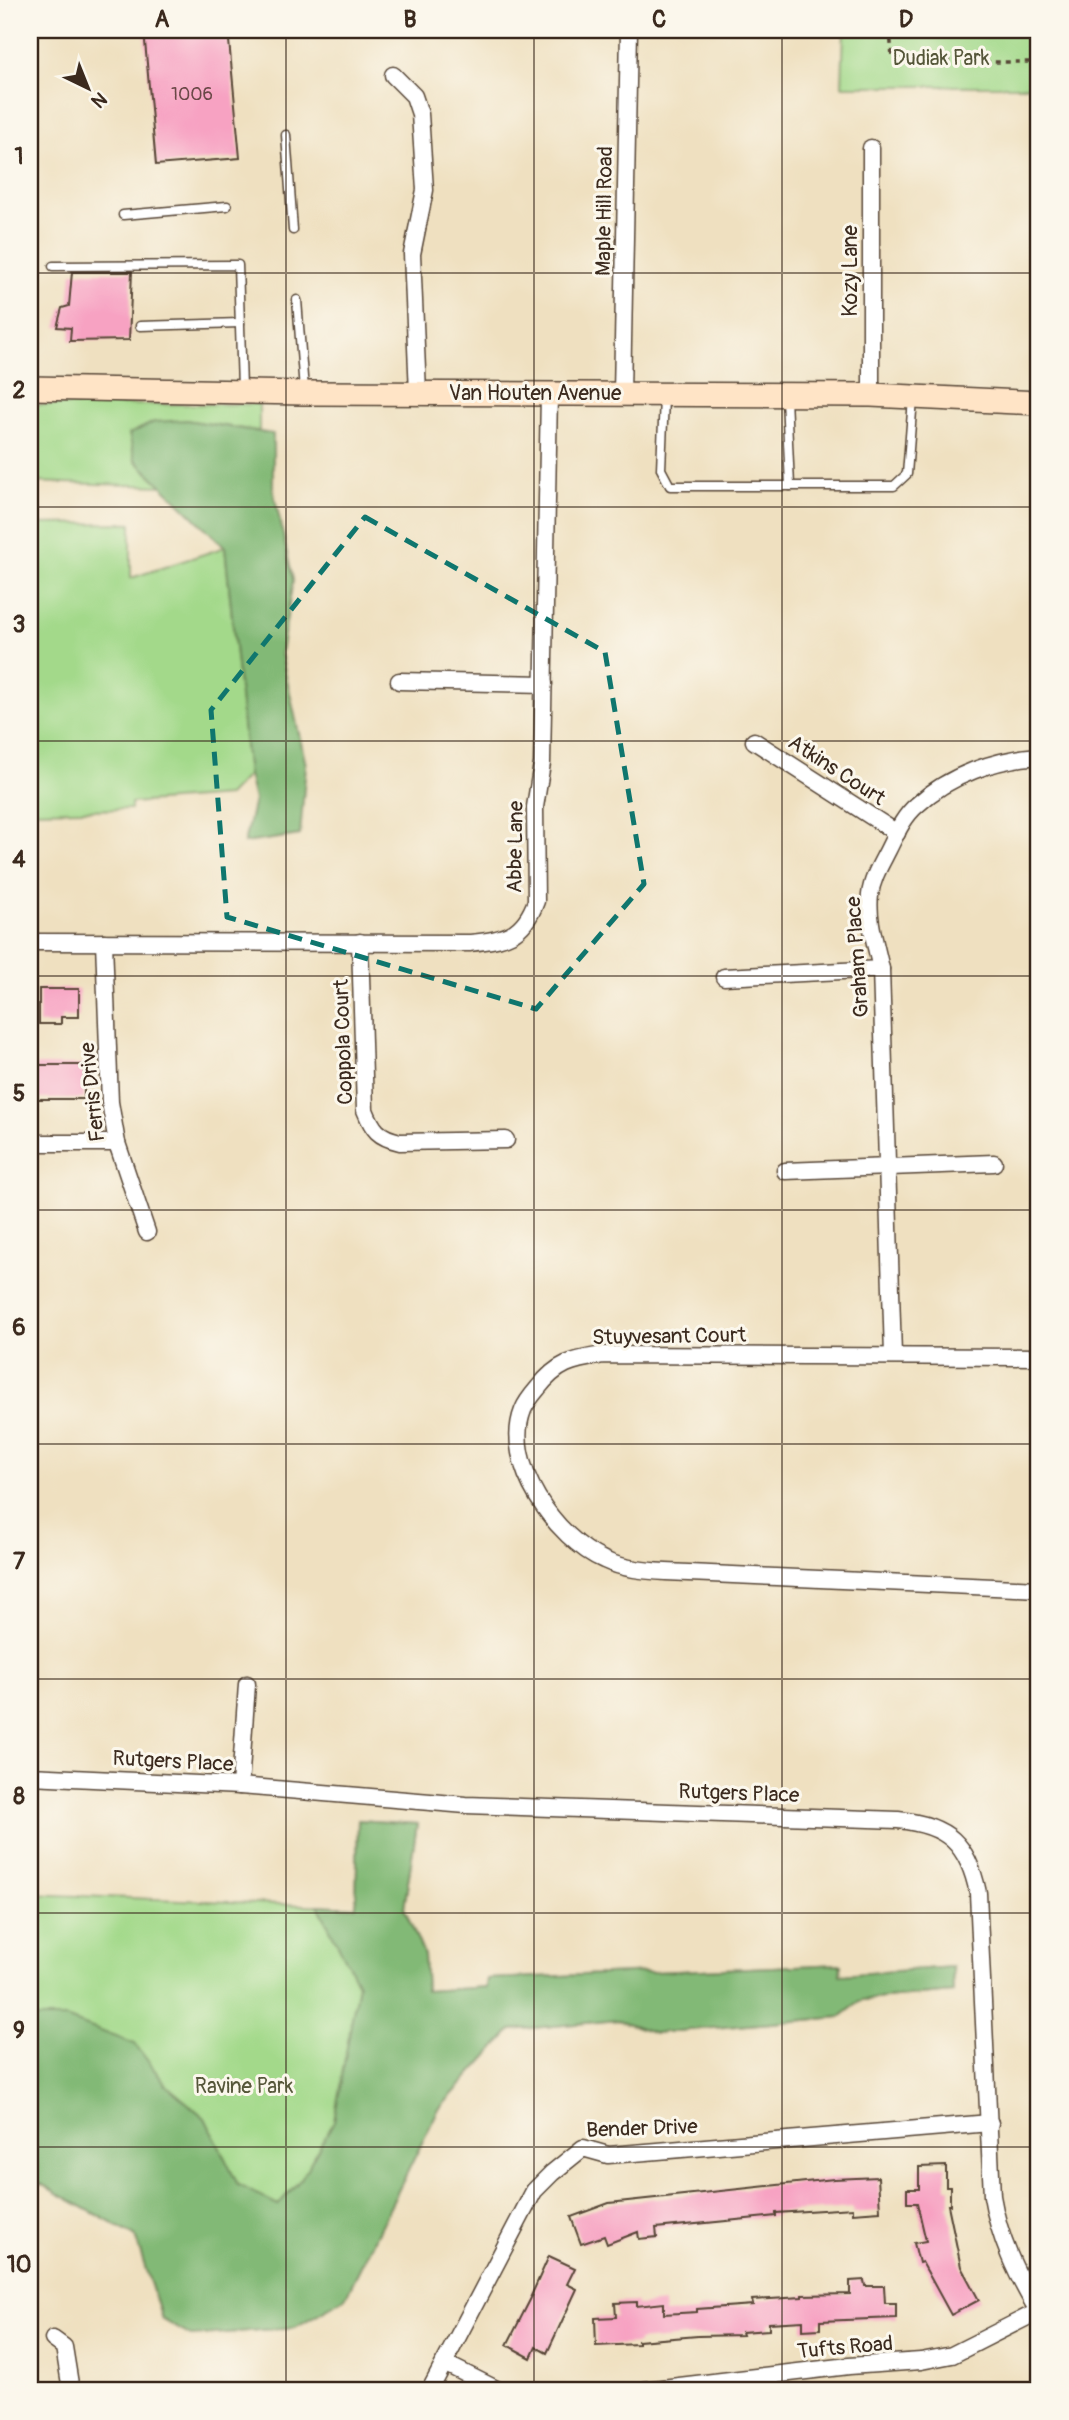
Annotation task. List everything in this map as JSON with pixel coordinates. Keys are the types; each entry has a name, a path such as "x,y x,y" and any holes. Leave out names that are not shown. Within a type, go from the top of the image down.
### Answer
{"main road":[{"name":"Van Houten Avenue","path":"30,387 304,393 872,395 1039,403"}],"street":[{"name":"Maple Hill Road","path":"622,394 629,30"},
{"path":"393,75 414,96 420,114 425,190 412,254 418,393"},
{"name":"Kozy Lane","path":"871,148 872,395"},
{"name":"Abbe Lane","path":"30,942 470,943 503,940 520,929 532,914 536,901 535,807 542,763 549,394"},
{"path":"399,681 544,684"},
{"name":"Atkins Court","path":"754,741 897,833"},
{"name":"Graham Place","path":"893,1355 881,969 871,920 870,895 875,876 904,819 917,804 961,775 1009,760 1039,755"},
{"name":"Ferris Drive","path":"104,942 110,1102 117,1143 147,1233"},
{"name":"Coppola Court","path":"360,942 365,1110 372,1128 385,1139 400,1142 506,1140"},
{"path":"724,977 881,969"},
{"path":"30,1143 117,1143"},
{"path":"785,1171 994,1163"},
{"name":"Stuyvesant Court","path":"1039,1357 603,1355 566,1364 542,1382 522,1411 519,1431 525,1472 535,1493 552,1518 569,1535 603,1560 666,1573 1039,1589"},
{"path":"240,1786 247,1684"},
{"name":"Rutgers Place","path":"30,1776 240,1786 466,1805 898,1819 938,1828 965,1852 973,1869 978,1893 992,2196 1004,2248 1038,2311"},
{"name":"Bender Drive","path":"430,2390 534,2191 583,2148 608,2155 990,2123"},
{"name":"Tufts Road","path":"645,2390 849,2366 921,2361 952,2355 1038,2311"},
{"path":"53,2339 64,2347 71,2390"},
{"path":"444,2363 498,2390"}],"lane":[{"path":"286,135 293,230"},
{"path":"123,215 227,206"},
{"path":"53,266 238,265 242,391"},
{"path":"297,300 304,393"},
{"path":"140,326 240,323"},
{"path":"664,395 661,469 670,486 894,486 906,474 913,397"},
{"path":"786,395 790,486"}],"path":[{"path":"890,30 892,57 972,62 1039,62"}],"highlighted area":[{"path":"365,517 605,652 644,884 536,1009 227,917 211,710"}],"green space":[{"name":"Dudiak Park","path":"844,30 1039,30 1039,86 842,86"},
{"path":"259,404 257,431 186,420 135,460 162,486 30,482 30,405"},
{"path":"186,420 273,434 273,489 293,580 281,653 306,765 300,835 244,843 254,800 248,775 225,547 135,460 129,434 154,422"},
{"path":"131,523 131,578 225,547 248,775 228,796 131,803 131,809 30,811 30,524"},
{"name":"Ravine Park","path":"358,1820 417,1824 404,1908 424,1955 426,1991 486,1987 487,1979 841,1964 840,1975 952,1967 953,1992 862,2000 840,2017 655,2033 618,2020 511,2030 438,2110 345,2298 295,2327 191,2336 162,2319 135,2236 30,2178 30,1894 356,1907"},
{"name":"Ravine Park","path":"358,1820 417,1824 404,1908 424,1955 426,1991 486,1987 487,1979 841,1964 840,1975 952,1967 953,1992 862,2000 840,2017 655,2033 618,2020 511,2030 438,2110 345,2298 295,2327 191,2336 162,2319 135,2236 30,2178 30,2018 66,2018 135,2044 166,2085 205,2118 238,2185 278,2205 301,2179 334,2121 358,1984 318,1905 356,1907"}],"building":[{"path":"144,30 228,30 240,158 156,165"},
{"path":"72,272 132,272 129,340 70,341 71,328 57,327 62,308 69,306"},
{"path":"39,989 79,989 79,1017 61,1017 61,1024 39,1024"},
{"path":"35,1065 84,1065 84,1099 35,1099"},
{"path":"946,2166 946,2187 950,2187 948,2205 961,2267 979,2300 951,2315 922,2262 919,2263 914,2243 926,2241 917,2203 907,2203 907,2189 919,2189 919,2167"},
{"path":"878,2177 880,2211 853,2213 853,2208 776,2213 776,2216 656,2228 657,2237 639,2239 638,2232 607,2244 604,2236 581,2244 571,2217 609,2203 834,2179"},
{"path":"549,2256 575,2268 567,2284 577,2289 547,2353 536,2347 531,2358 507,2345"},
{"path":"864,2280 865,2286 884,2286 885,2303 896,2303 896,2318 820,2321 820,2329 803,2330 803,2321 769,2323 769,2330 742,2332 743,2335 698,2336 638,2341 638,2344 596,2346 595,2318 616,2317 615,2303 637,2302 637,2306 664,2303 664,2314 697,2312 697,2309 753,2305 752,2300 850,2294 850,2281"}]}
